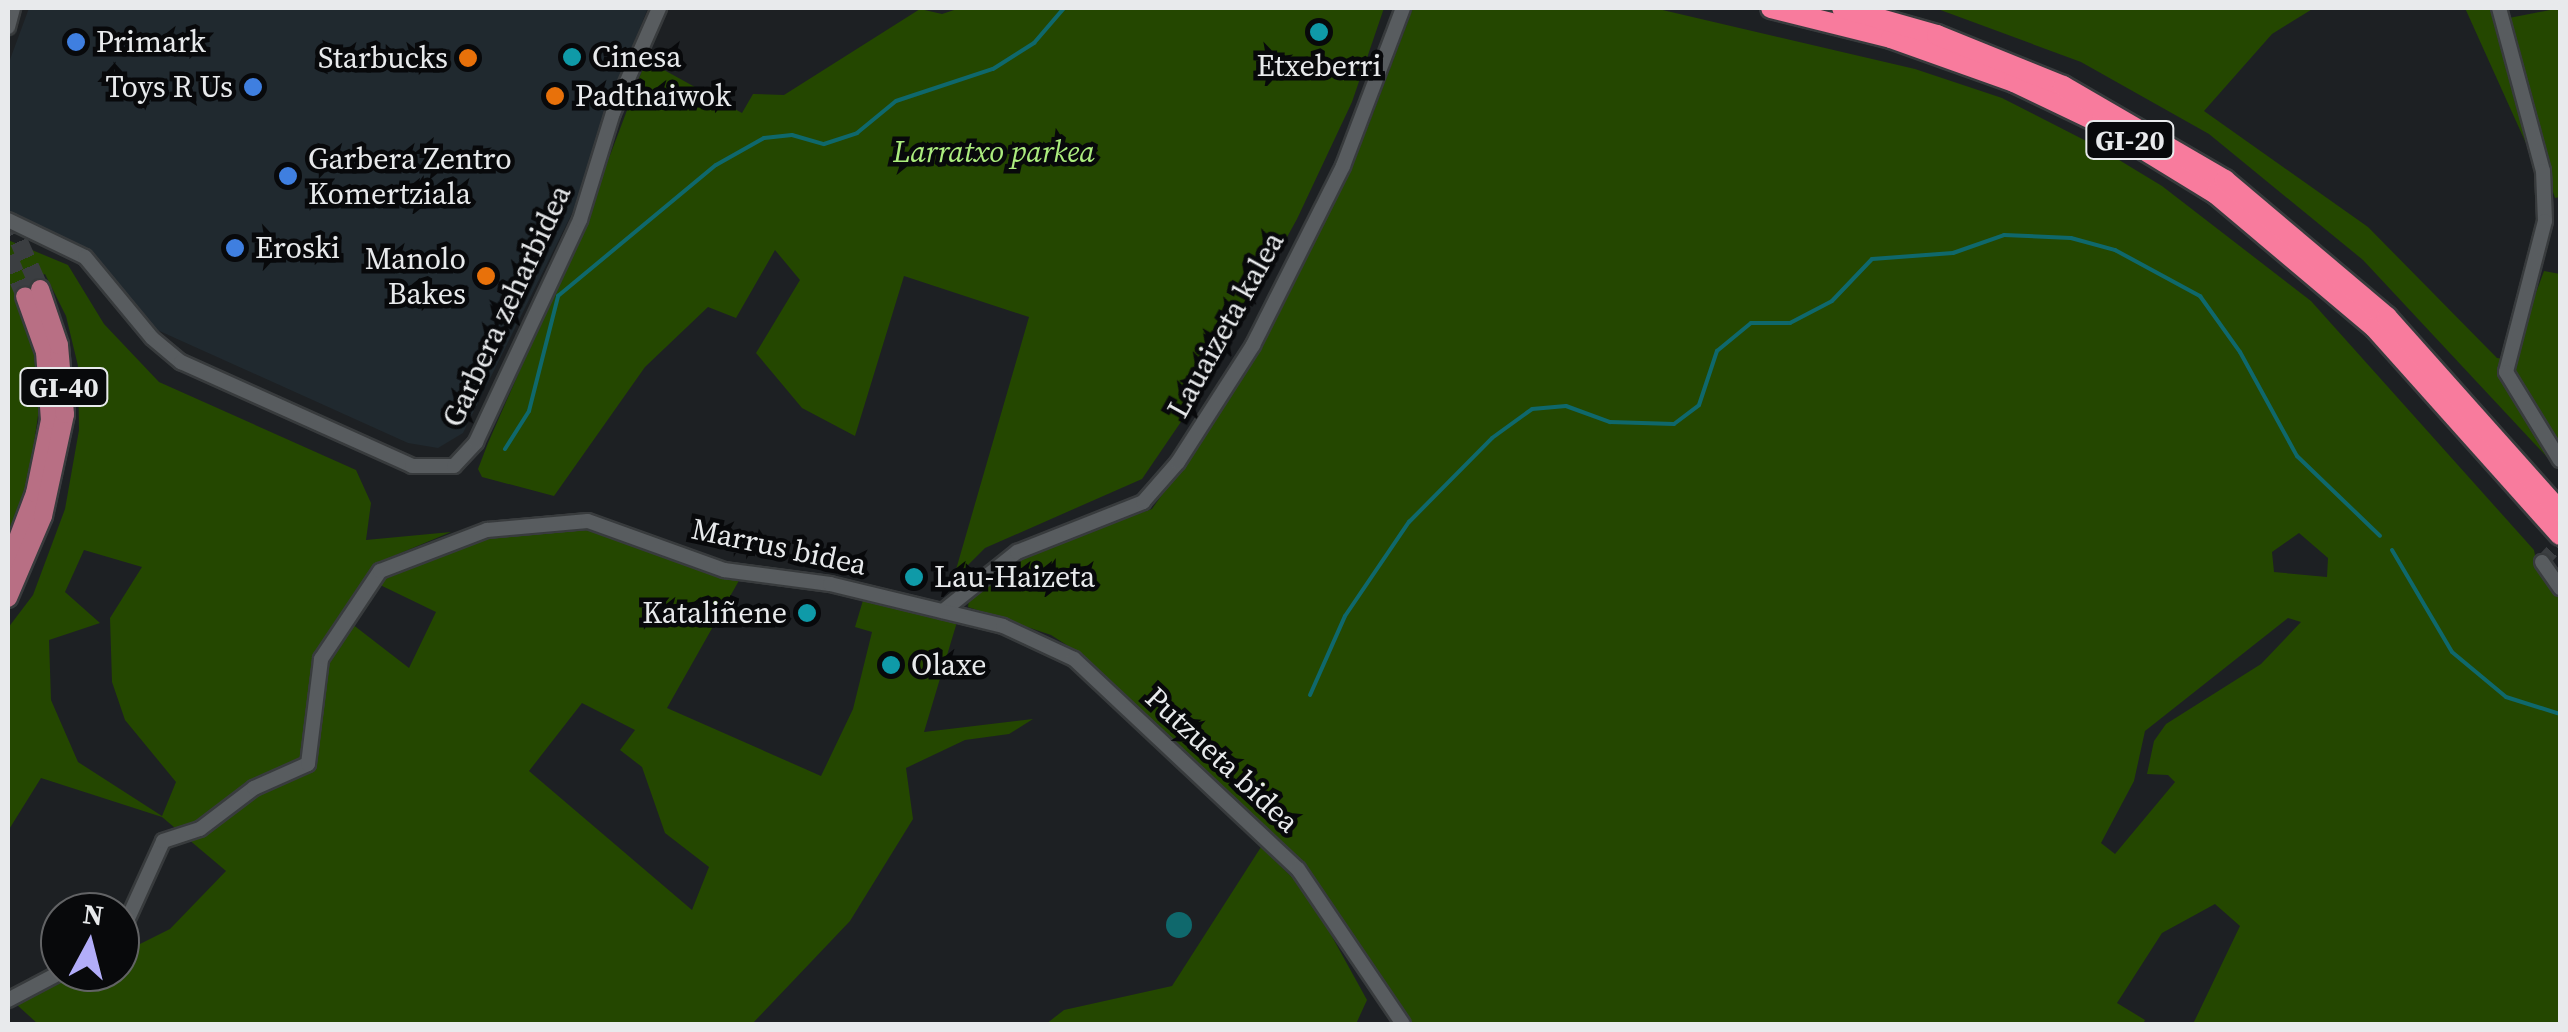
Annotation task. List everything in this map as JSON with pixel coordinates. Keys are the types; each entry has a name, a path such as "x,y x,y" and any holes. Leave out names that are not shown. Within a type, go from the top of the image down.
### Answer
{"highway":[{"name":"GI-20","path":"1771,8 1891,38 2014,82 2100,122 2216,194 2363,316 2560,535"},
{"name":"GI-20","path":"1842,8 1937,35 2048,80 2225,180 2388,317 2560,511"}],"main road":[{"name":"GI-40","path":"8,565 35,493 50,420 45,352 33,292 59,345 65,414 43,516 8,598"}],"street":[{"path":"8,27 14,8"},
{"name":"Garbera zeharbidea","path":"8,220 86,256 152,338 181,362 412,466 454,466 476,442 580,220 613,113 659,8"},
{"name":"Lauaizeta kalea","path":"944,611 961,593 1042,540 1143,502 1178,462 1253,345 1343,166 1404,8"},
{"path":"2499,8 2543,170 2546,221 2506,372 2560,460"},
{"name":"Marrus bidea","path":"140,893 164,841 200,829 254,788 308,764 322,659 380,570 424,549 487,530 588,521 724,570 944,611"},
{"path":"2542,562 2560,588"},
{"path":"961,593 961,606 976,619"},
{"name":"Putzueta bidea","path":"944,611 976,619 1074,659 1286,858 1320,897 1403,1024"},
{"path":"8,1000 40,983"}],"shaded area":[{"name":"Garbera Zentro Komertziala","path":"29,8 648,8 607,108 586,185 463,433 438,448 408,443 155,329 88,251 8,211 8,65"}],"green space":[{"name":"Larratxo parkea","path":"960,8 1384,8 1352,102 1297,219 1204,388 1142,479 985,548 953,580 1029,317 904,276 855,436 802,408 756,353 800,280 775,250 736,318 708,307 645,367 554,496 482,477 478,469 488,443 584,224 646,60 742,113 753,94 784,95 920,9 942,14"},
{"path":"1413,8 1654,8 1915,69 2002,98 2096,146 2162,186 2311,301 2534,550 2537,566 2560,597 2560,1024 2193,1024 2240,926 2215,904 2162,933 2117,1003 2145,1020 2143,1024 1412,1024 1314,879 1076,651 1051,635 968,607 970,592 1032,550 1152,509 1241,381 1367,129","holes":["2299,533 2328,558 2327,577 2274,572 2272,552","2288,618 2301,622 2261,664 2166,724 2154,741 2147,774 2168,775 2175,782 2115,854 2101,843 2134,781 2145,731"]},
{"path":"1935,8 2314,8 2272,34 2204,111 2368,227 2497,358 2511,360 2544,271 2560,274 2560,471 2363,260 2209,134 2081,62"},
{"path":"2465,8 2495,8 2534,161"},
{"path":"2560,8 2560,197 2555,198 2527,112 2509,18"},
{"path":"8,240 68,265 104,324 159,382 356,470 371,503 366,540 451,532 384,560 343,617 409,668 436,612 376,583 484,536 590,526 741,577 667,708 821,776 853,709 872,632 855,627 864,597 957,622 924,732 1033,719 1009,734 965,740 906,768 913,819 850,921 752,1024 38,1024 16,1004 41,992 140,992 140,944 170,929 226,871 162,817 41,778 8,831 8,628 33,595 65,509 79,430 78,366 66,316 45,274 13,287 35,344 42,388 28,485 8,543","holes":["84,550 142,567 110,618 112,682 125,720 176,782 162,816 78,762 51,700 49,640 100,623 65,592","582,703 635,730 620,750 642,767 665,833 709,867 692,910 529,771"]},
{"path":"1261,847 1308,893 1367,1000 1356,1024 1046,1024 1064,1010 1172,986"}],"water":[{"path":"1179,912 1188,916 1192,925 1188,934 1179,938 1170,934 1166,925 1170,916"}],"waterway":[{"path":"505,449 529,411 558,296 716,165 764,138 792,135 824,144 857,133 896,101 993,69 1034,43 1064,8"},
{"path":"1310,695 1345,616 1409,522 1492,438 1532,409 1566,406 1610,422 1674,424 1699,405 1717,351 1751,323 1790,323 1832,301 1872,259 1953,253 2004,235 2071,238 2115,250 2200,296 2240,352 2297,456 2380,536"},
{"path":"2392,550 2452,652 2506,697 2560,714"}],"tunnel":[{"path":"8,217 40,289"},
{"path":"8,256 25,296"},
{"path":"2542,562 2560,543"}],"place":[{"name":"Etxeberri","path":"1319,32"},
{"name":"Primark","path":"76,42"},
{"name":"Cinesa","path":"572,57"},
{"name":"Starbucks","path":"468,58"},
{"name":"Toys R Us","path":"253,87"},
{"name":"Padthaiwok","path":"555,96"},
{"name":"Garbera Zentro Komertziala","path":"288,176"},
{"name":"Eroski","path":"235,248"},
{"name":"Manolo Bakes","path":"486,276"},
{"name":"Lau-Haizeta","path":"914,577"},
{"name":"Kataliñene","path":"807,613"},
{"name":"Olaxe","path":"891,665"}]}
